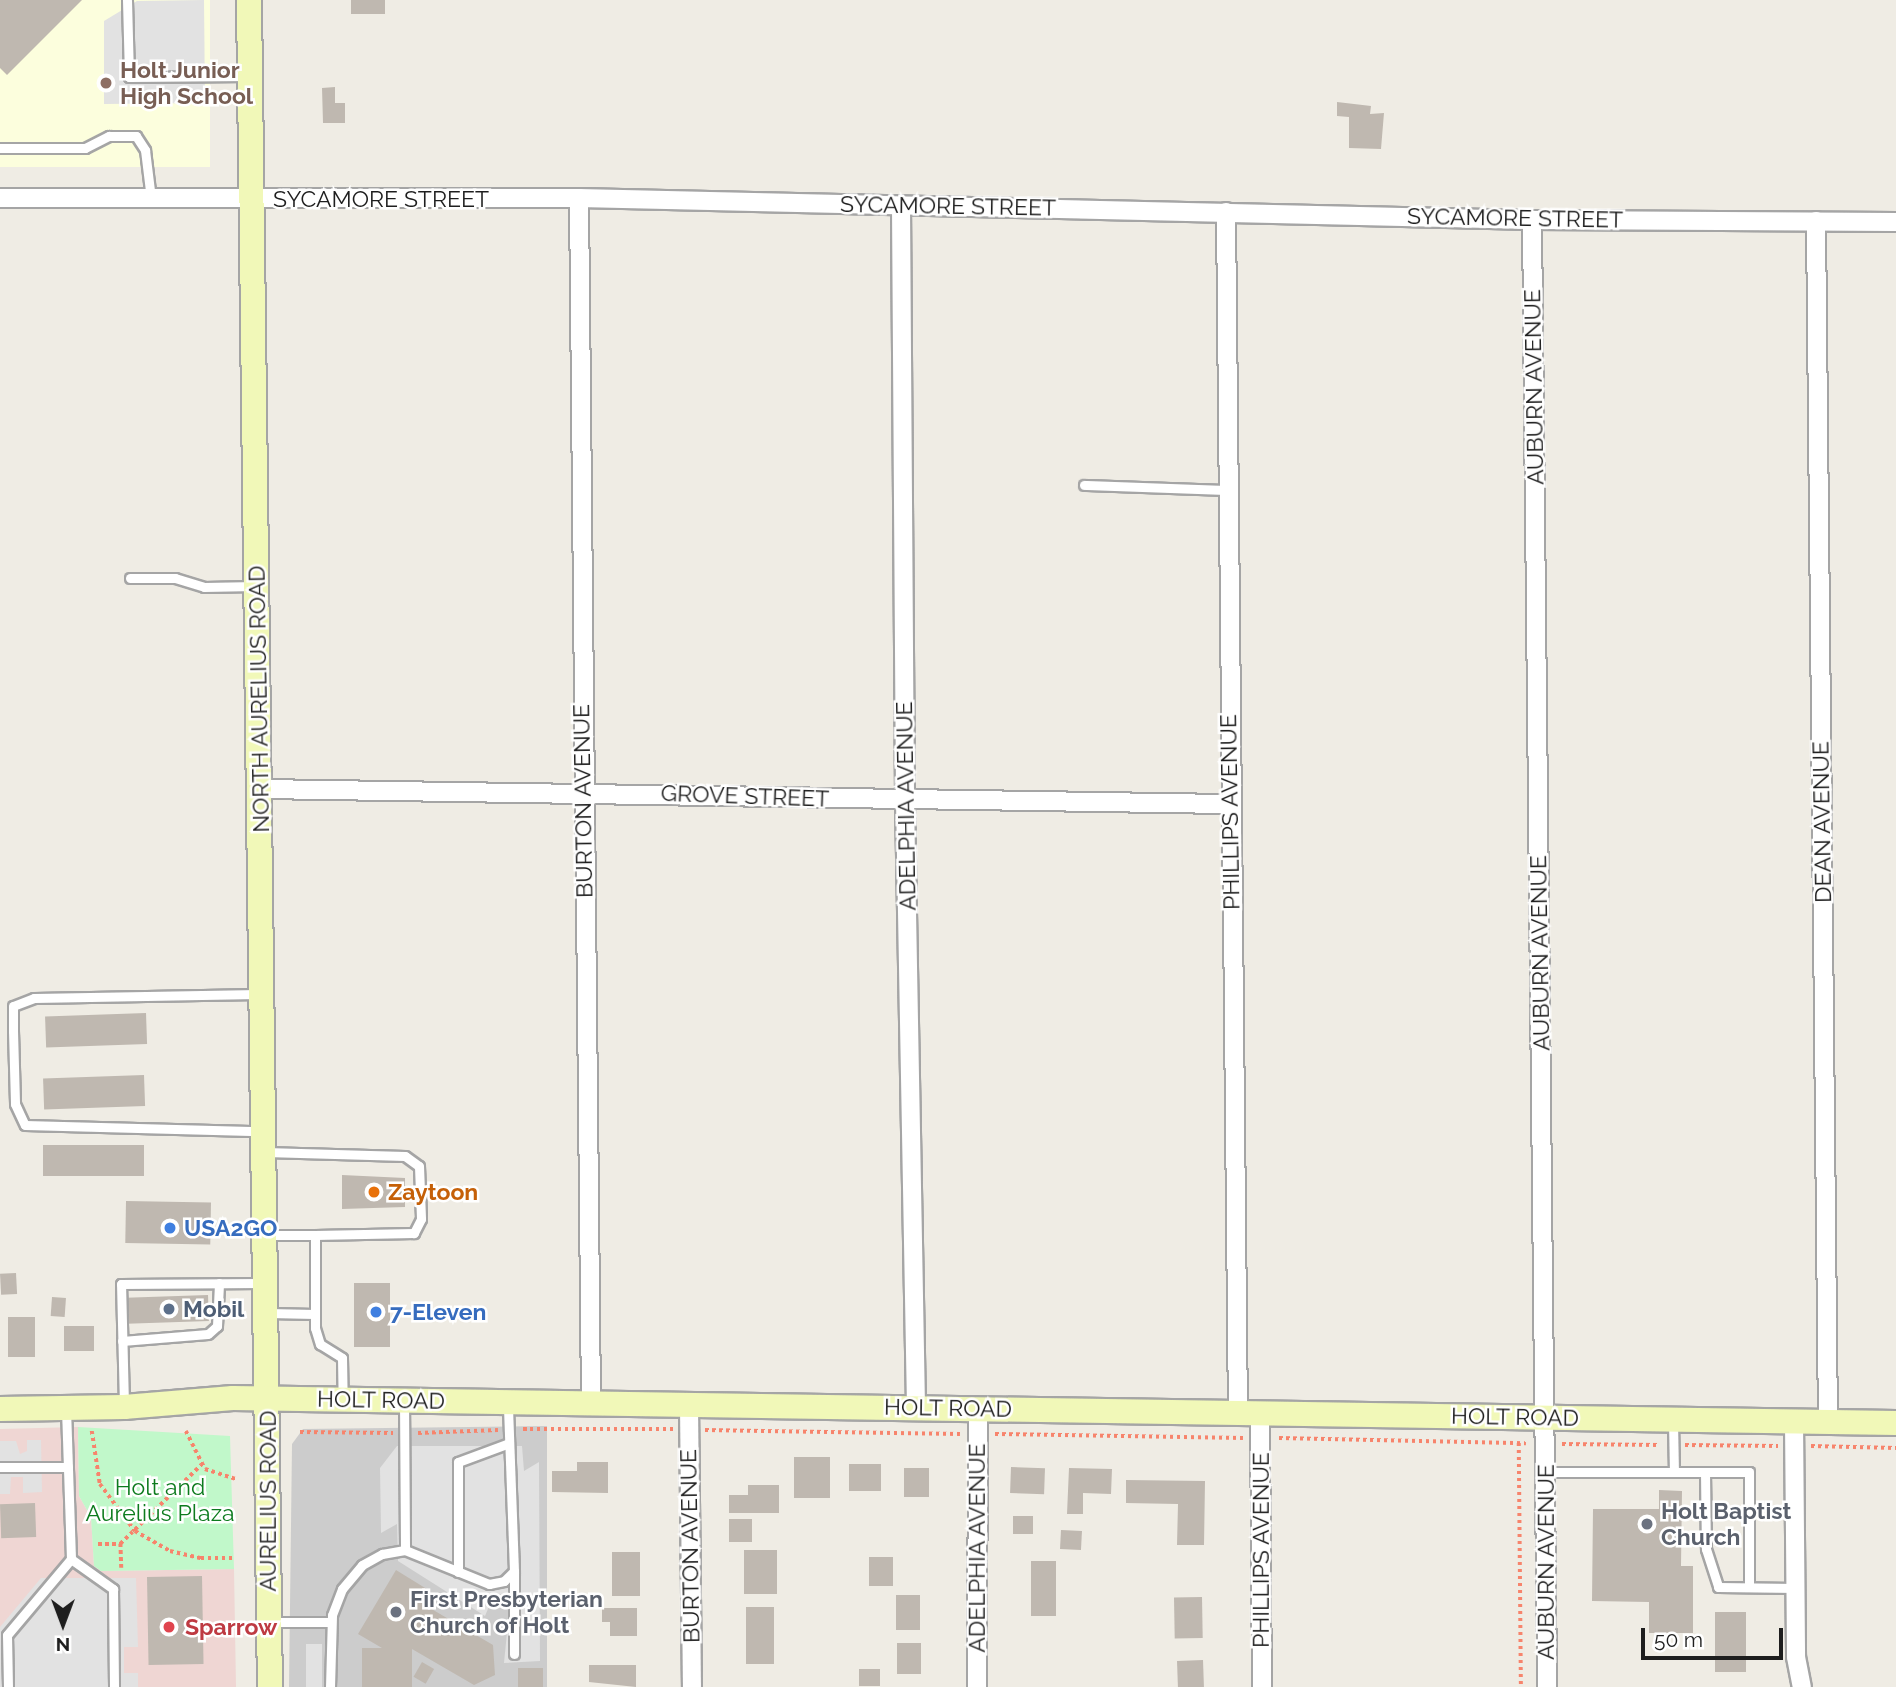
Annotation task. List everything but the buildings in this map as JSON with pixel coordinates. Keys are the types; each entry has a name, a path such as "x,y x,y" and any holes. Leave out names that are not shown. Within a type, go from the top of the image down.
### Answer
{"main road":[{"name":"NORTH AURELIUS ROAD","path":"248,0 268,1399"},
{"name":"HOLT ROAD","path":"0,1409 124,1407 268,1399 343,1399 591,1403 689,1417 916,1407 1896,1423"},
{"name":"AURELIUS ROAD","path":"268,1399 270,1687"}],"street":[{"name":"SYCAMORE STREET","path":"0,198 579,198 1532,220 1896,222"},
{"name":"BURTON AVENUE","path":"579,198 582,792 591,1403"},
{"name":"ADELPHIA AVENUE","path":"901,205 905,801 916,1407"},
{"name":"PHILLIPS AVENUE","path":"1226,212 1230,804 1249,1412 1261,1438 1262,1687"},
{"name":"AUBURN AVENUE","path":"1532,220 1547,1687"},
{"name":"DEAN AVENUE","path":"1816,221 1828,1422"},
{"name":"GROVE STREET","path":"261,789 1230,804"},
{"name":"ADELPHIA AVENUE","path":"976,1687 978,1409"},
{"name":"BURTON AVENUE","path":"689,1417 692,1687"},
{"path":"1794,1422 1796,1588 1802,1687"}],"lane":[{"path":"127,0 129,77 249,76"},
{"path":"0,148 85,148 109,136 136,136 145,150 151,199"},
{"path":"1084,485 1228,490"},
{"path":"130,578 175,578 204,587 257,586"},
{"path":"263,994 81,994 34,999 13,1006 13,1031 15,1104 25,1125 265,1141 335,1154 413,1160 421,1172 421,1219 414,1233 266,1235"},
{"path":"315,1235 315,1314 320,1344 342,1358 343,1399"},
{"path":"122,1341 208,1334 217,1326 219,1283"},
{"path":"124,1407 121,1284 266,1283"},
{"path":"267,1313 315,1314"},
{"path":"404,1400 405,1550"},
{"path":"508,1402 514,1654"},
{"path":"8,1687 4,1635 71,1559 66,1408"},
{"path":"1673,1420 1674,1472"},
{"path":"458,1572 458,1462 509,1443"},
{"path":"0,1467 68,1467"},
{"path":"1546,1472 1749,1472 1749,1587"},
{"path":"1705,1472 1710,1567 1718,1587 1796,1588"},
{"path":"330,1687 331,1622 342,1590 362,1565 405,1550 489,1584 504,1581 513,1571"},
{"path":"71,1559 113,1590 114,1687"},
{"path":"269,1622 331,1622"}],"path":[{"path":"300,1432 508,1430 689,1417 977,1434 1896,1448"},
{"path":"92,1432 100,1484 135,1531 170,1551 201,1558 236,1558"},
{"path":"186,1432 201,1465 215,1476 235,1479"},
{"path":"1519,1443 1521,1687"},
{"path":"97,1544 120,1544 201,1465"},
{"path":"120,1544 121,1569"}],"shaded area":[{"name":"Holt Junior High School","path":"0,0 210,0 210,167 0,167"},
{"path":"204,0 205,103 104,104 104,21 137,1"},
{"path":"547,1426 547,1687 289,1687 292,1444 303,1429"},
{"path":"78,1427 79,1496 91,1517 94,1566 101,1571 234,1569 236,1687 0,1687 0,1429"},
{"path":"27,1440 41,1440 42,1492 23,1493 23,1477 11,1477 10,1494 0,1494 0,1441 16,1441 20,1454 27,1451"},
{"path":"397,1446 522,1446 524,1471 539,1462 540,1661 504,1663 510,1602 504,1593 493,1597 485,1616 398,1561 397,1524 381,1533 380,1468"},
{"path":"41,1578 136,1578 138,1647 124,1647 124,1673 138,1673 138,1687 0,1687 0,1627"},
{"path":"306,1644 322,1644 322,1687 306,1687"}],"green space":[{"name":"Holt and Aurelius Plaza","path":"78,1427 230,1436 234,1569 101,1571 94,1566 91,1517 79,1496"}],"place":[{"name":"Holt Junior High School","path":"106,83"},
{"name":"Zaytoon","path":"374,1192"},
{"name":"USA2GO","path":"170,1228"},
{"name":"Mobil","path":"169,1309"},
{"name":"7-Eleven","path":"376,1312"},
{"name":"Holt Baptist Church","path":"1647,1524"},
{"name":"First Presbyterian Church of Holt","path":"396,1612"},
{"name":"Sparrow","path":"169,1627"}]}
